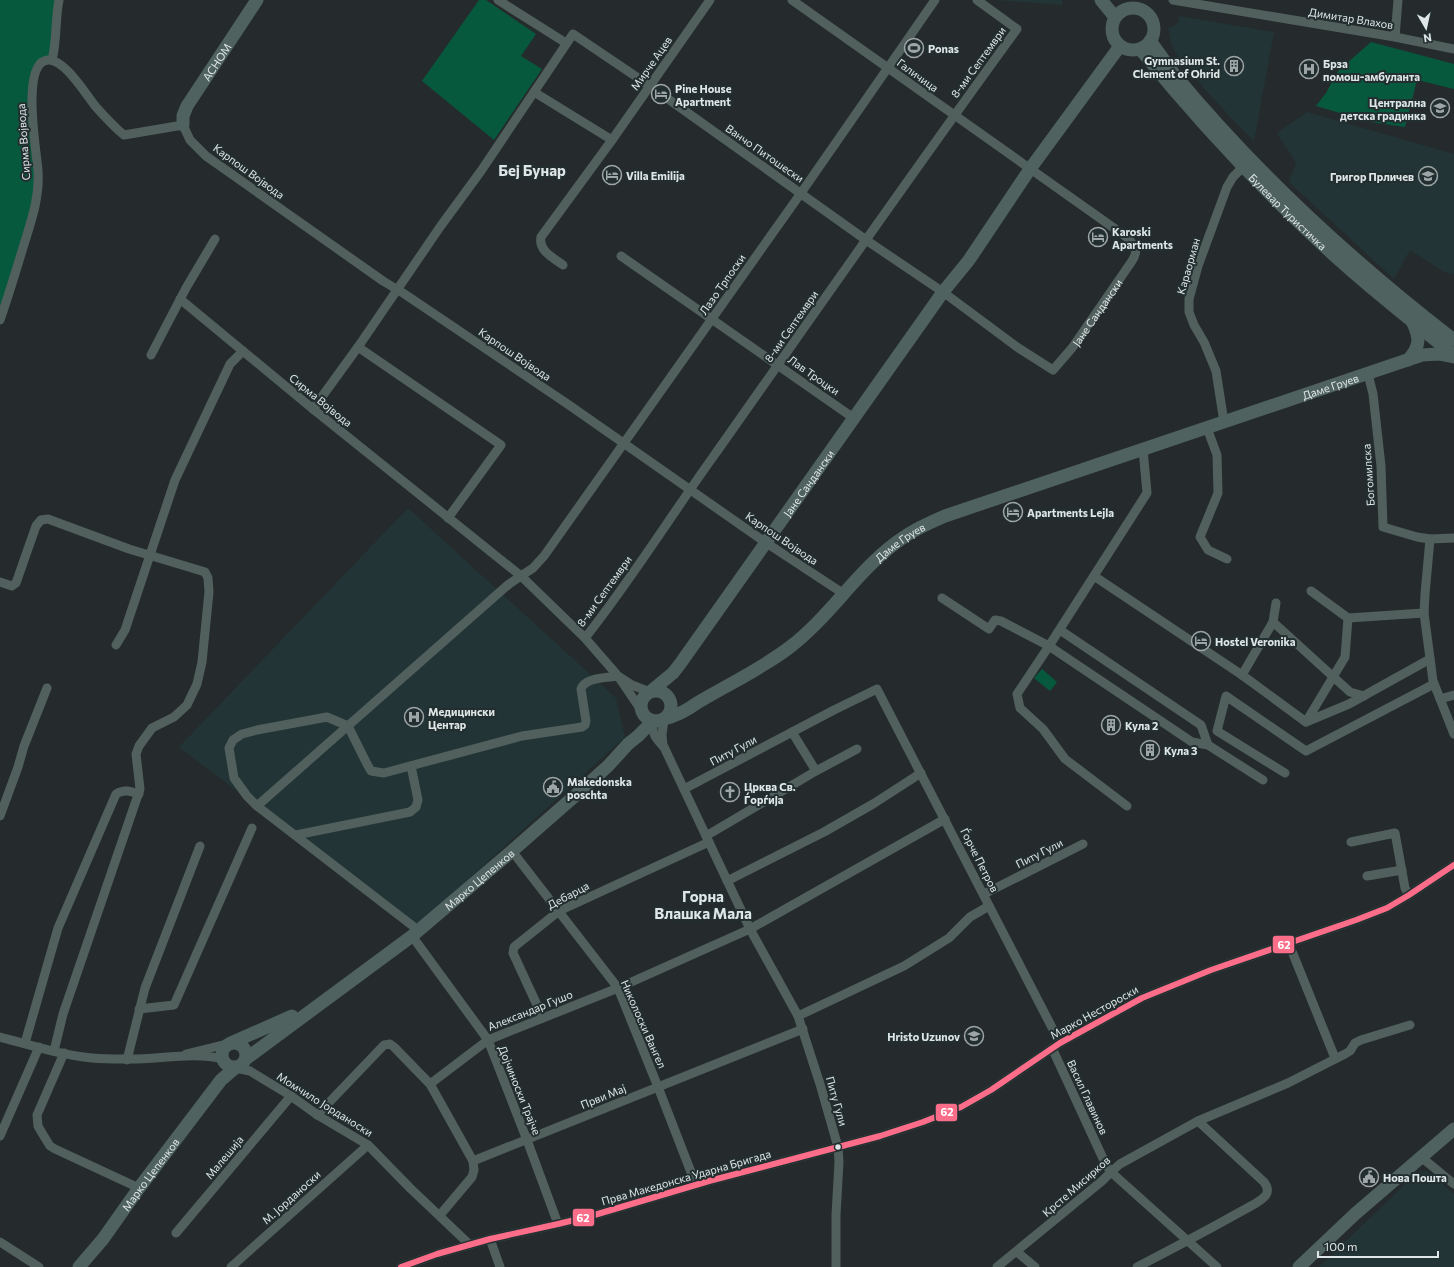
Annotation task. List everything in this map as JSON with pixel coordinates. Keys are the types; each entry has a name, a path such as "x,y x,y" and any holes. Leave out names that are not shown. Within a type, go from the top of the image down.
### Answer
{"street":[{"path":"59,0 56,12 55,50 52,60 58,62 68,71 106,119 124,135 183,125"},
{"name":"АСНОМ","path":"183,125 183,116 187,106 257,0"},
{"path":"313,409 358,347 396,289 481,171 566,43 528,21 498,0"},
{"name":"Мирче Ацев","path":"564,265 542,248 540,242 541,237 612,140 710,0"},
{"name":"Галичица","path":"792,0 1030,169"},
{"name":"Лазо Трпоски","path":"258,806 509,584 533,568 544,556 889,69 934,0"},
{"name":"8-ми Септември","path":"585,638 910,180 954,115 1017,29 977,0"},
{"path":"1101,0 1115,17"},
{"name":"Димитар Влахов","path":"1173,0 1394,37 1454,49"},
{"path":"1394,37 1398,0"},
{"path":"1122,4 1140,8 1148,5 1152,20 1154,28 1153,36 1145,45 1134,50 1125,49 1113,38 1111,30 1112,21 1122,4"},
{"name":"Ванчо Питошески","path":"566,43 573,34 650,86 866,240 943,292"},
{"name":"Булевар Туристичка","path":"1145,45 1190,108 1243,167 1346,266 1454,356"},
{"name":"Булевар Туристичка","path":"1145,45 1174,74 1226,133 1284,193 1356,260 1451,336"},
{"name":"Јане Сандански","path":"650,692 673,673 765,542 855,419 943,292 969,260 1030,169 1120,46"},
{"name":"Сирма Војвода","path":"0,320 34,214 38,186 32,107 35,72 40,63 52,60"},
{"path":"534,92 612,140"},
{"name":"Карпош Војвода","path":"183,125 190,140 206,156 396,289 690,489 765,542 844,594"},
{"name":"Караорман","path":"1224,422 1216,372 1204,342 1194,325 1189,312 1190,299 1198,266 1227,187 1233,177 1243,167"},
{"name":"Јане Сандански","path":"943,292 1018,347 1053,370 1072,348 1136,255 1136,249 1128,238 1030,169"},
{"path":"151,355 215,239"},
{"name":"Лав Троцки","path":"621,256 855,419"},
{"name":"Сирма Војвода","path":"180,300 521,576 585,638 618,676"},
{"path":"1408,360 1414,353 1418,341 1418,334 1412,321"},
{"path":"358,347 501,445 448,518"},
{"path":"116,645 125,630 175,480 230,364 242,351"},
{"name":"Даме Груев","path":"658,720 677,715 791,647 886,551 904,537 945,516 1422,355 1439,354 1454,356"},
{"name":"Богомилска","path":"1368,374 1373,394 1381,466 1383,527 1417,537 1430,539 1454,538"},
{"path":"1207,428 1217,454 1218,493 1200,537 1208,550 1227,558"},
{"path":"1127,806 1065,759 1042,729 1020,708 1017,694 1147,494 1143,449"},
{"path":"0,582 12,586 16,583 36,526 40,520 48,519 129,549 205,572 208,578 209,592 202,662 197,684 187,705 174,717 152,728 138,746 136,754 140,789 139,794 63,1014 54,1051"},
{"path":"1430,539 1424,594 1424,613 1434,684 1454,734"},
{"path":"1094,576 1242,675 1306,722"},
{"path":"1311,591 1348,618 1424,613"},
{"path":"942,598 989,629 995,620 1001,621 1049,646 1192,742 1208,745 1263,780"},
{"path":"1242,675 1273,622 1276,603"},
{"path":"1306,722 1345,657 1348,618"},
{"path":"1273,622 1350,692 1364,696"},
{"path":"1060,630 1201,725 1208,745"},
{"path":"1306,722 1349,704 1430,659"},
{"name":"Јане Сандански","path":"669,697 673,673"},
{"path":"348,726 372,771 384,773 522,736 582,727 585,725 586,721 581,689 582,685 586,681 618,676 632,685 650,692 660,691 675,701 685,704 697,703"},
{"path":"618,676 645,717 658,720"},
{"path":"1284,773 1217,731 1226,696 1306,750 1434,684"},
{"path":"0,816 24,746 47,688"},
{"name":"Питу Гули","path":"684,789 877,689"},
{"name":"Ѓорче Петров","path":"877,689 984,894 1056,1045"},
{"path":"650,692 643,697 633,740 657,740"},
{"path":"1349,704 1350,692"},
{"path":"1440,699 1454,695"},
{"path":"664,747 657,740 652,728 658,720 671,712 672,706 669,697"},
{"name":"Дојчиноски Трајче","path":"348,726 327,717 242,734 233,740 229,748 234,778 247,796 258,806 296,835 415,933 488,1040 558,1224"},
{"path":"658,720 664,747"},
{"name":"Марко Цепенков","path":"320,1002 415,933 512,851 608,766 633,740 658,720"},
{"path":"792,732 816,771"},
{"name":"Питу Гули","path":"664,747 750,929 798,1016 803,1029 838,1148 839,1162 836,1215 836,1267"},
{"path":"707,839 816,771 857,750"},
{"path":"296,835 410,812 416,807 418,800 412,766"},
{"path":"727,881 824,832 873,804 921,773"},
{"path":"25,1044 58,928 116,794 121,791 128,791 139,794"},
{"path":"750,929 945,818"},
{"path":"139,1009 174,1005 252,828"},
{"path":"1350,842 1395,833 1405,888 1409,895"},
{"name":"Дебарца","path":"543,1018 513,953 514,947 522,939 559,912 707,839"},
{"name":"Питу Гули","path":"984,894 1083,844"},
{"path":"127,1060 145,988 200,846"},
{"name":"Николоски Вангел","path":"512,851 618,988 696,1185"},
{"name":"Марко Нестороски","path":"838,1148 923,1122 961,1107 991,1090 1056,1045 1142,998 1211,970 1289,944 1386,908 1409,895 1454,865"},
{"path":"1366,876 1402,870"},
{"path":"798,1016 904,966 949,938 970,917 989,906"},
{"name":"Александар Гушо","path":"430,1084 488,1040 618,988 750,929"},
{"path":"1289,944 1335,1058"},
{"path":"237,1063 222,1051 227,1045 320,1002"},
{"path":"237,1063 320,1002"},
{"name":"Крсте Мисирков","path":"998,1267 1102,1181 1120,1164 1198,1121 1288,1082 1350,1051 1355,1042 1410,1025"},
{"name":"Први Мај","path":"473,1161 803,1029"},
{"path":"0,1037 54,1051 91,1058 127,1060 209,1056 237,1063"},
{"path":"177,1057 190,1052 235,1043 243,1046 247,1053 237,1063"},
{"path":"317,1115 384,1045 390,1044 394,1047 430,1084 473,1161 474,1170 472,1177 440,1215"},
{"name":"Васил Главинов","path":"1056,1045 1110,1172 1217,1267"},
{"path":"0,1136 39,1047"},
{"path":"64,1053 37,1115 38,1126 50,1146 139,1188"},
{"name":"Марко Цепенков","path":"84,1266 139,1188 221,1080 224,1071 237,1063"},
{"name":"Момчило Јорданоски","path":"237,1063 291,1096 317,1115 368,1145 410,1188 470,1245"},
{"name":"Малешија","path":"176,1233 291,1096"},
{"path":"1137,1267 1218,1224 1266,1196 1268,1191 1264,1182 1198,1121"},
{"path":"1299,1267 1355,1214 1454,1129"},
{"name":"М. Јорданоски","path":"231,1267 368,1145"},
{"name":"Прва Македонска Ударна Бригада","path":"401,1267 490,1239 558,1224 696,1185 838,1148"},
{"path":"1422,1157 1454,1184"},
{"path":"490,1239 500,1267"},
{"path":"0,1242 39,1267"},
{"path":"1017,1252 1036,1267"}],"shaded area":[{"path":"996,0 1062,0 1062,5"},
{"path":"1179,16 1274,32 1254,141 1183,65 1171,44 1168,27 1172,27 1179,21"},
{"path":"1307,112 1454,154 1454,274 1444,272 1410,250 1394,279 1289,182 1296,163 1277,133"},
{"name":"Медицински Центар","path":"408,508 616,698 625,737 416,927 179,747"},
{"path":"1427,1171 1454,1194 1454,1267 1319,1267 1418,1172"}],"green space":[{"path":"0,0 59,0 55,50 35,72 38,186 0,320"},
{"path":"479,0 486,0 536,34 521,56 542,69 494,140 422,81"},
{"path":"1371,42 1454,64 1454,89 1417,80 1405,127 1371,122 1316,106 1326,93 1338,71"},
{"path":"1042,669 1057,682 1050,691 1034,678"}],"transit line":[{"name":"62","path":"401,1267 437,1254 490,1239 591,1216 709,1181 880,1136 923,1122 961,1107 991,1090 1060,1043 1142,998 1211,970 1387,908 1454,865"}],"place":[{"name":"Ponas","path":"914,48"},
{"name":"Gymnasium St. Clement of Ohrid","path":"1234,66"},
{"name":"Брза помош-амбуланта","path":"1309,69"},
{"name":"Pine House Apartment","path":"661,94"},
{"name":"Централна детска градинка","path":"1440,108"},
{"name":"Villa Emilija","path":"612,175"},
{"name":"Григор Прличев","path":"1428,176"},
{"name":"Karoski Apartments","path":"1098,237"},
{"name":"Apartments Lejla","path":"1013,512"},
{"name":"Hostel Veronika","path":"1201,641"},
{"name":"Медицински Центар","path":"414,717"},
{"name":"Кула 2","path":"1111,725"},
{"name":"Кула 3","path":"1150,750"},
{"name":"Makedonska poschta","path":"553,787"},
{"name":"Црква Св. Ѓoрѓијa","path":"730,792"},
{"name":"Hristo Uzunov","path":"974,1036"},
{"name":"Нова Пошта","path":"1369,1177"}],"district":[{"name":"Беј Бунар","path":"532,170"},
{"name":"Горна Влашка Мала","path":"703,904"}]}
